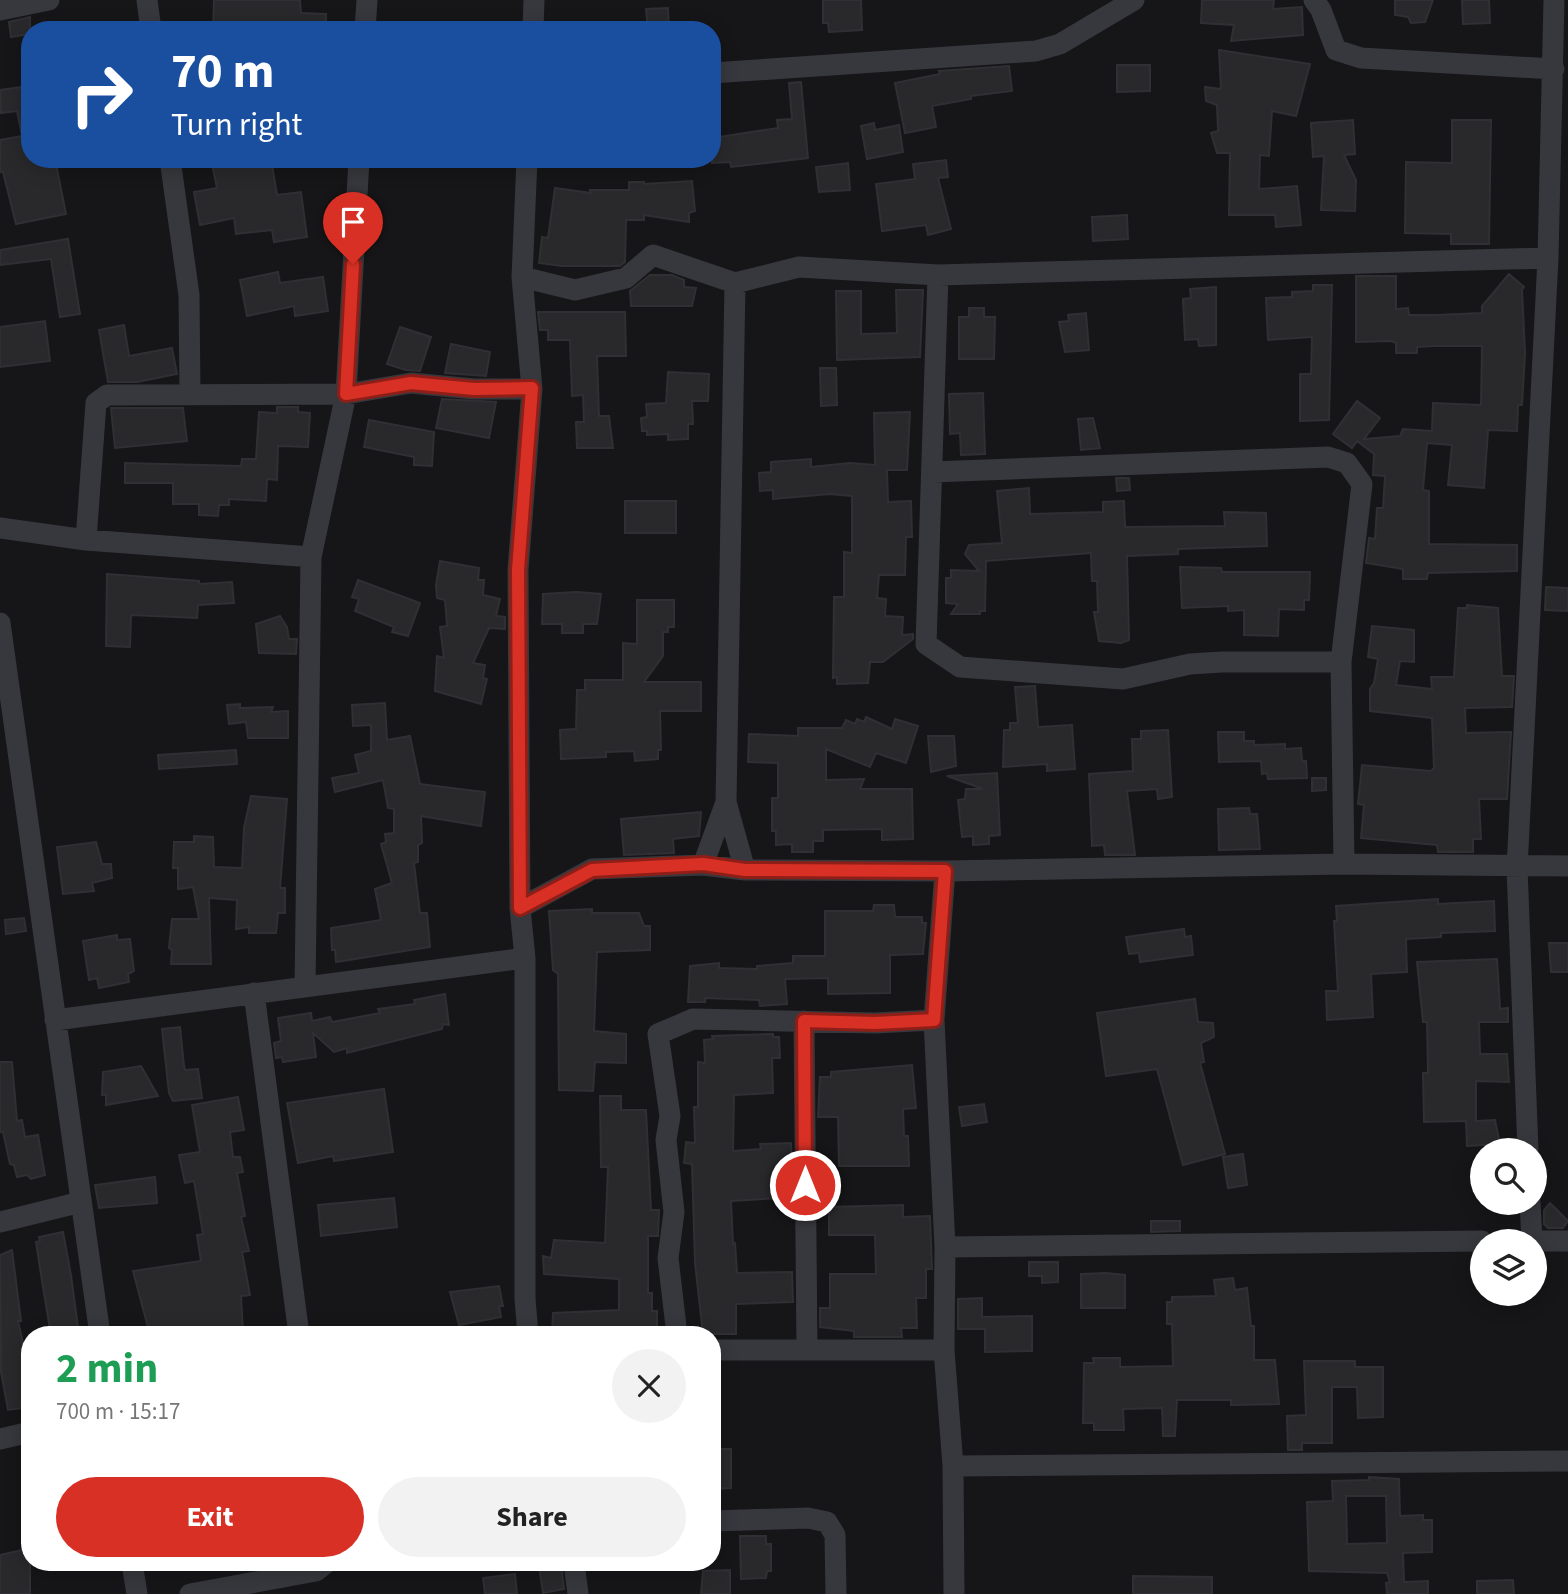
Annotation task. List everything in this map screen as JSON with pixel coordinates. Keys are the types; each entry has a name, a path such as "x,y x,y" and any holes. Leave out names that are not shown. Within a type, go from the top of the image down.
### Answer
{"street":[{"path":"0,10 49,0"},
{"path":"147,0 150,21"},
{"path":"366,21 367,0"},
{"path":"533,21 534,0"},
{"path":"721,72 1036,51 1060,44 1134,0"},
{"path":"1314,0 1321,10 1336,50 1361,58 1555,69"},
{"path":"1528,1138 1517,868 1548,258 1555,69 1554,0"},
{"path":"171,168 189,295 190,395"},
{"path":"305,987 311,557 346,394 359,168"},
{"path":"527,168 522,277 532,388 518,570 520,908 525,958 527,1326"},
{"path":"522,277 575,290 626,278 653,255 735,283 799,267 938,275 1548,258"},
{"path":"938,275 926,644 953,664 1123,680 1190,664 1341,662"},
{"path":"735,283 726,802 745,870"},
{"path":"86,540 96,402 107,395 346,394 411,383 474,389 532,388"},
{"path":"932,472 1328,457 1347,463 1362,484 1341,662 1344,864"},
{"path":"0,528 86,540 311,557"},
{"path":"0,623 99,1326"},
{"path":"703,864 726,802"},
{"path":"520,908 592,870 703,864 745,870 945,871 1344,864 1517,868 1568,866"},
{"path":"945,871 934,1020 946,1247 944,1349 953,1466 954,1594"},
{"path":"55,1020 525,958"},
{"path":"254,993 298,1326"},
{"path":"676,1326 668,1258 674,1212 666,1140 670,1116 658,1034 693,1019 875,1023 934,1020"},
{"path":"804,1021 807,1350"},
{"path":"0,1222 81,1202"},
{"path":"946,1247 1470,1241"},
{"path":"1547,1241 1568,1241"},
{"path":"721,1350 944,1349"},
{"path":"0,1439 21,1434"},
{"path":"953,1466 1568,1461"},
{"path":"721,1521 808,1518 827,1522 835,1535 836,1594"},
{"path":"133,1571 137,1594"},
{"path":"190,1594 316,1571"},
{"path":"575,1571 579,1594"}],"building":[{"path":"214,0 300,0 301,13 326,14 326,21 213,21"},
{"path":"823,0 861,0 862,30 829,32 828,23 823,23"},
{"path":"1202,0 1274,0 1273,9 1302,7 1303,35 1231,41 1234,25 1201,23"},
{"path":"1395,0 1433,0 1425,22 1411,23 1408,17 1395,15"},
{"path":"1462,0 1489,0 1490,23 1463,24"},
{"path":"668,8 669,21 647,21 646,9"},
{"path":"30,17 30,21 21,21 21,35 11,37 9,22"},
{"path":"1219,50 1310,64 1296,116 1272,111 1269,156 1260,155 1259,189 1297,186 1301,225 1276,227 1275,215 1229,215 1230,153 1217,153 1211,133 1218,131 1217,105 1206,101 1205,87 1221,89"},
{"path":"1117,65 1150,65 1150,91 1117,92"},
{"path":"1009,66 1012,91 971,96 971,99 932,106 936,127 905,133 895,83 940,74 939,71"},
{"path":"801,82 808,158 731,167 730,162 721,162 721,137 778,128 777,120 792,119 789,83"},
{"path":"21,87 21,131 17,111 1,113 0,90"},
{"path":"1353,120 1355,154 1344,155 1356,180 1355,211 1321,210 1324,156 1313,157 1311,123"},
{"path":"1452,120 1491,120 1489,244 1451,244 1451,234 1405,233 1406,162 1452,163"},
{"path":"874,123 875,130 899,125 903,152 867,159 861,126"},
{"path":"21,136 21,168 57,168 66,214 16,224 3,172 0,172 0,140"},
{"path":"946,160 948,177 938,178 951,229 928,235 926,225 882,231 876,184 915,179 913,164"},
{"path":"848,163 850,190 819,192 816,167"},
{"path":"213,168 272,168 277,195 301,192 307,237 274,242 272,230 236,234 234,218 200,225 194,192 217,188"},
{"path":"692,181 695,211 689,213 689,222 644,215 644,220 626,220 625,262 620,266 562,266 539,263 542,237 548,238 555,188 591,193 590,190 629,190 629,182 644,184"},
{"path":"1127,215 1128,239 1093,241 1092,217"},
{"path":"68,239 80,314 60,317 51,259 0,265 0,250"},
{"path":"278,272 280,283 323,277 328,311 295,316 294,306 247,316 240,280"},
{"path":"1509,274 1524,287 1525,353 1522,405 1518,405 1517,431 1488,430 1484,488 1448,485 1452,445 1427,443 1423,490 1429,491 1429,544 1517,545 1517,571 1428,573 1427,579 1403,579 1403,569 1366,563 1369,538 1375,539 1377,508 1383,508 1385,476 1373,475 1374,454 1357,441 1352,448 1333,434 1357,401 1380,418 1364,439 1400,436 1403,429 1432,431 1433,403 1481,405 1482,346 1417,347 1417,353 1396,353 1396,343 1391,341 1356,342 1356,276 1396,276 1396,309 1408,308 1409,315 1436,315 1482,313 1482,306"},
{"path":"650,275 672,275 684,280 684,287 696,288 692,306 631,306 630,291"},
{"path":"1313,285 1332,285 1329,420 1300,421 1300,374 1311,374 1312,337 1268,340 1266,298 1292,297 1292,292 1313,291"},
{"path":"1216,287 1216,345 1199,346 1198,339 1185,340 1183,299 1191,298 1190,289"},
{"path":"896,290 923,290 920,357 837,360 836,291 861,291 861,334 897,333"},
{"path":"969,308 984,308 984,317 995,317 994,359 959,359 959,317 969,317"},
{"path":"538,312 625,312 626,356 597,356 599,416 609,416 613,448 577,448 576,422 584,422 583,395 572,396 570,340 548,340 548,330 540,330"},
{"path":"1086,313 1089,350 1065,352 1059,322 1069,321 1068,315"},
{"path":"45,321 50,361 0,367 0,327"},
{"path":"124,325 129,356 172,348 177,374 137,382 108,382 99,330"},
{"path":"400,327 431,337 420,371 387,364"},
{"path":"451,344 490,352 486,376 445,373"},
{"path":"820,368 836,368 837,405 821,406"},
{"path":"668,372 709,374 708,401 692,401 693,424 688,424 688,439 668,440 668,434 647,435 647,431 642,431 641,418 647,417 646,404 666,403"},
{"path":"983,393 985,454 961,455 960,433 950,434 949,394"},
{"path":"442,399 496,402 489,438 436,428"},
{"path":"277,407 298,407 298,412 310,413 308,447 278,446 277,480 267,479 266,501 229,499 229,505 219,505 218,516 199,515 199,504 173,504 173,483 125,483 125,463 241,466 242,459 256,459 259,412 277,413"},
{"path":"111,408 183,408 187,441 115,448"},
{"path":"910,412 907,470 887,470 888,502 911,501 912,537 906,537 905,575 879,575 877,598 886,599 885,616 903,617 902,635 913,634 913,639 883,662 870,662 868,683 837,684 837,677 833,678 834,597 844,597 844,552 852,553 852,496 830,494 773,499 773,490 760,491 759,473 771,472 771,462 811,459 811,467 850,463 875,465 874,413"},
{"path":"1093,418 1100,448 1081,450 1078,419"},
{"path":"369,420 434,432 432,466 414,465 414,457 364,447"},
{"path":"1116,478 1129,478 1130,490 1117,491"},
{"path":"1029,488 1030,514 1103,512 1103,502 1124,501 1125,527 1225,526 1224,512 1266,513 1267,546 1178,549 1178,554 1127,556 1129,640 1121,643 1099,641 1094,612 1098,612 1097,581 1092,581 1091,553 986,561 985,611 980,611 980,614 951,614 958,604 946,603 946,578 951,578 951,570 979,571 965,554 969,545 1002,543 997,491"},
{"path":"625,501 676,501 676,533 625,533"},
{"path":"440,561 479,568 478,580 484,580 483,595 500,599 496,616 505,617 505,629 489,628 473,663 485,665 483,678 487,679 481,704 435,691 437,656 444,658 440,627 447,626 445,600 437,598"},
{"path":"1180,567 1221,568 1222,572 1310,572 1309,600 1304,600 1304,610 1279,609 1278,636 1244,635 1244,610 1228,611 1228,606 1182,608"},
{"path":"107,574 199,581 199,584 232,582 234,603 198,605 197,618 131,615 130,647 106,646"},
{"path":"358,580 420,603 408,636 392,632 394,627 355,611 359,599 352,597"},
{"path":"1546,587 1568,588 1568,611 1545,610"},
{"path":"543,594 601,594 597,624 583,624 583,633 562,633 562,624 542,624"},
{"path":"637,600 674,600 674,627 668,627 668,632 663,632 663,656 644,682 701,682 701,711 660,711 661,750 658,750 658,759 635,761 634,751 606,752 606,757 561,759 560,730 576,729 577,690 585,690 585,680 623,680 623,643 637,644"},
{"path":"1467,605 1498,608 1502,676 1514,676 1512,707 1465,708 1466,733 1511,732 1507,799 1479,799 1481,839 1473,839 1473,852 1438,852 1437,845 1361,838 1364,805 1358,804 1362,765 1431,771 1434,768 1432,718 1370,711 1370,689 1374,683 1378,659 1368,657 1372,626 1414,630 1414,662 1400,661 1396,685 1432,689 1431,677 1454,677 1458,608 1467,608"},
{"path":"280,616 287,627 289,639 297,639 296,654 259,653 256,624"},
{"path":"1035,686 1038,727 1072,725 1075,769 1047,771 1047,764 1003,767 1004,730 1010,730 1010,723 1018,723 1015,687"},
{"path":"385,703 387,740 410,736 420,784 485,792 481,826 421,816 422,843 418,845 418,862 414,863 420,913 427,913 430,947 336,962 335,950 332,950 331,928 381,920 375,889 392,883 381,844 386,842 385,834 394,833 394,809 388,808 383,780 335,792 332,778 359,773 355,755 371,751 371,725 353,726 352,705"},
{"path":"240,704 240,708 273,707 271,712 288,711 288,738 248,738 246,722 229,724 227,705"},
{"path":"866,717 892,729 895,719 918,726 906,763 876,753 870,767 826,749 826,780 864,779 860,789 912,789 913,839 882,840 882,829 823,830 823,841 813,841 813,852 792,852 792,844 776,845 776,831 772,831 772,798 778,798 778,763 748,762 749,734 798,736 798,728 842,728 846,720 855,724 857,719 864,722"},
{"path":"1168,730 1172,797 1158,799 1157,789 1127,791 1135,855 1105,855 1104,845 1092,846 1089,774 1133,771 1132,739 1141,739 1141,731"},
{"path":"1218,732 1244,732 1244,741 1254,741 1254,745 1285,744 1285,749 1301,748 1302,761 1306,761 1307,778 1268,779 1267,773 1262,774 1261,761 1219,762"},
{"path":"928,736 954,736 956,766 931,772"},
{"path":"236,750 237,764 159,769 158,755"},
{"path":"997,773 1000,835 989,836 989,844 973,845 973,836 962,837 958,800 965,799 966,789 983,789 947,776"},
{"path":"1312,778 1326,778 1326,790 1312,791"},
{"path":"251,796 287,799 280,888 285,888 285,913 278,913 276,933 249,933 249,927 236,929 237,900 209,898 211,964 171,964 172,950 169,948 172,919 199,919 193,887 178,889 178,868 173,868 174,842 194,842 194,836 213,837 214,867 242,868 244,828"},
{"path":"1249,808 1250,814 1257,814 1260,849 1219,850 1218,809"},
{"path":"701,812 699,836 673,839 674,853 624,855 621,819"},
{"path":"96,842 102,864 111,864 112,878 92,883 94,891 63,894 57,847"},
{"path":"1438,899 1438,904 1494,901 1495,931 1441,933 1441,937 1406,939 1407,972 1371,974 1373,1017 1327,1020 1326,991 1338,991 1334,921 1337,921 1336,906"},
{"path":"874,905 894,905 895,917 922,917 922,923 926,923 923,954 890,955 890,993 828,994 828,978 785,979 787,1004 760,1006 759,1000 705,998 705,1002 688,1002 690,966 719,963 719,968 757,969 757,966 793,963 793,956 825,956 825,911 873,911"},
{"path":"592,909 592,913 639,913 644,926 650,926 650,950 597,952 594,1031 626,1034 626,1063 595,1062 593,1091 559,1090 558,974 553,970 549,911"},
{"path":"24,918 26,931 6,934 5,920"},
{"path":"1184,929 1185,937 1191,936 1193,955 1140,962 1139,953 1129,954 1126,937"},
{"path":"117,935 117,940 130,939 134,971 128,974 129,982 99,988 97,978 89,980 83,941"},
{"path":"1549,943 1568,943 1568,972 1551,972"},
{"path":"1497,959 1500,1009 1508,1008 1508,1022 1479,1022 1480,1054 1507,1054 1509,1082 1476,1081 1476,1121 1495,1120 1499,1138 1470,1138 1470,1146 1467,1146 1466,1121 1424,1122 1423,1073 1428,1073 1427,1022 1423,1022 1417,962"},
{"path":"445,994 449,1025 443,1024 442,1029 347,1053 347,1048 334,1052 313,1033 316,1057 283,1062 282,1057 276,1058 274,1043 281,1041 278,1018 311,1013 312,1021 330,1017 332,1022 380,1013 378,1009 415,1004 414,1000"},
{"path":"1195,999 1198,1022 1213,1023 1214,1037 1201,1043 1204,1062 1200,1063 1225,1154 1183,1165 1157,1069 1106,1076 1097,1013"},
{"path":"180,1027 185,1070 198,1069 202,1098 173,1101 169,1093 162,1029"},
{"path":"773,1034 773,1037 779,1037 780,1058 772,1058 773,1093 734,1095 733,1151 761,1149 760,1144 791,1143 792,1165 779,1166 780,1198 731,1201 737,1273 792,1272 793,1302 736,1304 736,1334 721,1334 721,1326 702,1326 695,1263 692,1164 684,1163 686,1142 695,1143 694,1107 698,1107 698,1062 705,1063 704,1040 713,1039 712,1036"},
{"path":"0,1062 12,1062 17,1121 22,1120 25,1137 38,1135 45,1175 31,1179 27,1175 17,1177 14,1165 10,1164 3,1132 0,1132"},
{"path":"912,1065 916,1108 903,1109 904,1136 908,1136 909,1166 839,1166 838,1117 818,1117 820,1077 831,1077 831,1072"},
{"path":"141,1066 158,1096 106,1105 106,1094 102,1095 103,1072"},
{"path":"384,1089 393,1152 334,1161 333,1156 298,1163 287,1103"},
{"path":"600,1096 621,1096 621,1110 646,1110 651,1210 659,1210 658,1236 648,1236 648,1293 652,1293 652,1311 657,1311 657,1326 552,1326 553,1313 619,1310 619,1279 544,1274 543,1256 551,1258 554,1240 605,1243 608,1167 601,1167"},
{"path":"238,1097 244,1130 230,1132 233,1157 240,1157 243,1172 237,1173 245,1216 241,1217 249,1251 242,1252 250,1295 241,1296 243,1326 148,1326 133,1271 201,1261 197,1235 203,1234 194,1181 185,1183 179,1155 200,1152 192,1105"},
{"path":"984,1104 987,1122 962,1126 959,1107"},
{"path":"1243,1154 1247,1185 1228,1188 1223,1157"},
{"path":"155,1177 157,1203 99,1208 95,1185"},
{"path":"394,1198 397,1227 321,1236 318,1205"},
{"path":"1550,1203 1568,1221 1563,1228 1548,1228 1544,1224"},
{"path":"903,1205 903,1217 930,1216 932,1269 926,1269 926,1298 916,1298 917,1328 901,1328 902,1337 854,1337 854,1331 820,1327 820,1308 830,1308 830,1274 876,1274 875,1235 829,1235 829,1207"},
{"path":"1151,1221 1180,1221 1180,1231 1151,1232"},
{"path":"63,1232 78,1326 50,1326 36,1242 40,1241 39,1237"},
{"path":"12,1250 21,1321 18,1321 21,1334 21,1408 8,1410 1,1372 0,1255"},
{"path":"1029,1262 1058,1262 1058,1282 1042,1283 1042,1276 1029,1276"},
{"path":"1081,1274 1125,1275 1125,1308 1081,1308"},
{"path":"1233,1278 1235,1290 1247,1288 1251,1326 1254,1326 1254,1360 1275,1360 1279,1404 1231,1405 1231,1400 1177,1400 1175,1436 1163,1436 1162,1408 1123,1409 1124,1430 1094,1430 1094,1423 1083,1423 1084,1363 1094,1363 1093,1358 1120,1358 1120,1367 1173,1366 1172,1324 1167,1324 1167,1302 1172,1302 1172,1297 1216,1296 1214,1280"},
{"path":"499,1286 503,1306 499,1306 501,1317 459,1325 450,1292"},
{"path":"982,1298 982,1317 1032,1316 1032,1351 985,1352 985,1329 958,1329 958,1299"},
{"path":"1304,1361 1355,1361 1355,1367 1383,1367 1383,1417 1358,1418 1357,1387 1332,1387 1332,1443 1302,1443 1302,1450 1288,1450 1287,1416 1306,1415"},
{"path":"721,1449 731,1449 731,1488 721,1489"},
{"path":"1369,1477 1399,1479 1400,1516 1423,1515 1423,1520 1432,1520 1432,1552 1403,1553 1404,1582 1428,1581 1428,1594 1387,1594 1386,1583 1390,1582 1387,1573 1309,1571 1307,1502 1333,1501 1332,1481 1369,1480","holes":["1346,1496 1386,1496 1387,1543 1347,1544"]},
{"path":"740,1536 766,1536 766,1544 771,1544 771,1571 767,1571 766,1578 741,1579"},
{"path":"21,1550 21,1571 30,1571 30,1594 0,1594 0,1555"},
{"path":"730,1570 730,1594 701,1594 703,1571"},
{"path":"540,1571 562,1571 564,1589 543,1593"},
{"path":"515,1574 517,1594 485,1594 483,1578"},
{"path":"1133,1576 1212,1577 1212,1594 1133,1594"},
{"path":"1513,1580 1514,1594 1477,1594 1477,1581"}],"route":[{"path":"353,264 346,394 411,383 474,389 532,388 518,570 520,908 592,870 703,864 745,870 945,871 934,1020 875,1023 804,1021 805,1185"}]}
